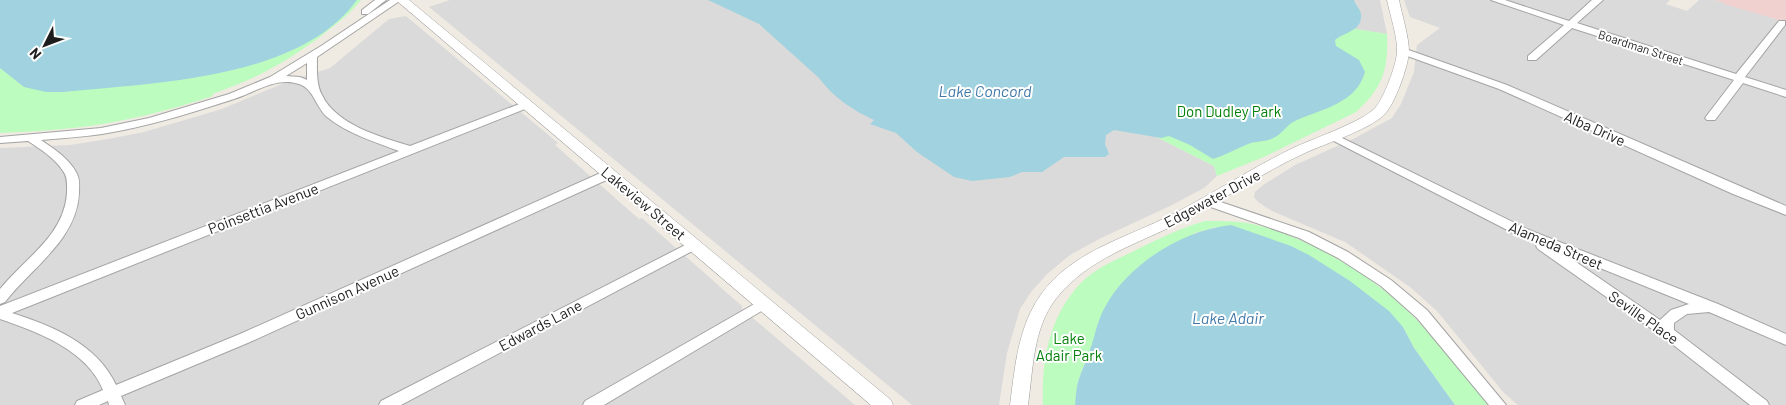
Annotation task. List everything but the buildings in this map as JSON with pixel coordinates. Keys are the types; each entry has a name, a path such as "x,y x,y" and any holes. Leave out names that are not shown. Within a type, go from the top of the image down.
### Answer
{"street":[{"path":"344,34 360,15 381,0"},
{"path":"0,140 102,131 151,121 233,96 274,79 401,0"},
{"name":"Lakeview Street","path":"401,0 884,405"},
{"name":"Edgewater Drive","path":"1019,405 1027,347 1032,327 1043,304 1058,285 1073,271 1096,255 1209,202 1283,159 1370,119 1383,107 1389,96 1403,51 1393,0"},
{"name":"Boardman Street","path":"1496,0 1786,94"},
{"path":"1532,58 1598,0"},
{"path":"1712,118 1739,79 1784,21"},
{"name":"Alba Drive","path":"1403,51 1503,87 1737,192 1786,211"},
{"path":"312,57 313,87 319,101 325,108 352,128 370,137 410,150"},
{"path":"274,79 300,80 313,87"},
{"name":"Poinsettia Avenue","path":"0,313 526,105"},
{"name":"Alameda Street","path":"1332,136 1524,233 1713,308 1786,340"},
{"path":"0,299 35,264 63,227 74,196 72,174 65,165 31,138"},
{"name":"Gunnison Avenue","path":"83,405 114,399 609,174"},
{"path":"1209,202 1304,235 1343,255 1386,282 1422,314 1498,405"},
{"name":"Seville Place","path":"1524,233 1667,332 1760,405"},
{"name":"Edwards Lane","path":"388,405 693,245"},
{"path":"591,405 763,304"},
{"path":"1667,332 1667,321 1676,312 1689,308 1713,308"},
{"path":"0,313 37,325 74,346 100,370 114,399"}],"shaded area":[{"path":"450,0 1108,0 1103,110 1214,166 1217,176 1204,188 1070,255 1047,274 1031,292 1020,309 1007,353 999,405 912,405 429,7"},
{"path":"1269,0 1380,0 1387,34 1337,26"},
{"path":"1404,0 1670,0 1666,4 1687,11 1699,0 1715,0 1786,22 1786,405 1518,405 1504,393 1437,311 1410,287 1345,242 1272,211 1258,202 1254,197 1255,192 1263,185 1295,165 1355,138 1392,118 1401,104 1414,72 1417,45 1440,28 1410,17"},
{"path":"1715,0 1786,0 1786,22 1724,4"},
{"path":"406,16 558,143 555,145 639,219 642,218 743,307 741,308 855,405 0,405 0,148 70,145 108,139 144,132 222,109 284,83 330,68 389,19"}],"green space":[{"path":"0,0 361,0 337,23 294,55 242,83 212,94 213,96 155,113 104,124 0,133"},
{"name":"Don Dudley Park","path":"1337,26 1387,34 1385,68 1382,78 1372,95 1356,112 1266,156 1217,176 1214,166 1103,110"},
{"name":"Lake Adair Park","path":"1205,221 1242,222 1269,228 1313,246 1357,271 1396,300 1412,315 1489,405 1455,405 1414,348 1403,327 1216,227 1195,233 1090,350 1078,381 1075,405 1043,405 1044,371 1050,337 1063,306 1073,292 1091,274 1110,263 1171,234"}],"water":[{"path":"0,0 357,0 331,27 299,47 262,62 222,73 180,80 63,92 46,92 24,87 0,68"},
{"name":"Lake Concord","path":"708,0 1354,0 1360,10 1361,20 1356,28 1335,40 1336,46 1359,60 1365,72 1354,91 1336,104 1295,121 1275,138 1251,143 1213,159 1190,145 1169,136 1161,138 1114,130 1106,135 1105,144 1109,154 1105,157 1064,157 1042,172 1022,172 1010,177 972,181 954,177 917,152 896,133 870,124 874,120 858,112 837,97 819,78 759,24"},
{"name":"Lake Adair","path":"1231,225 1291,246 1309,255 1350,281 1389,311 1403,327 1414,348 1455,405 1075,405 1078,382 1100,318 1115,291 1142,263 1176,242 1213,228"}]}
